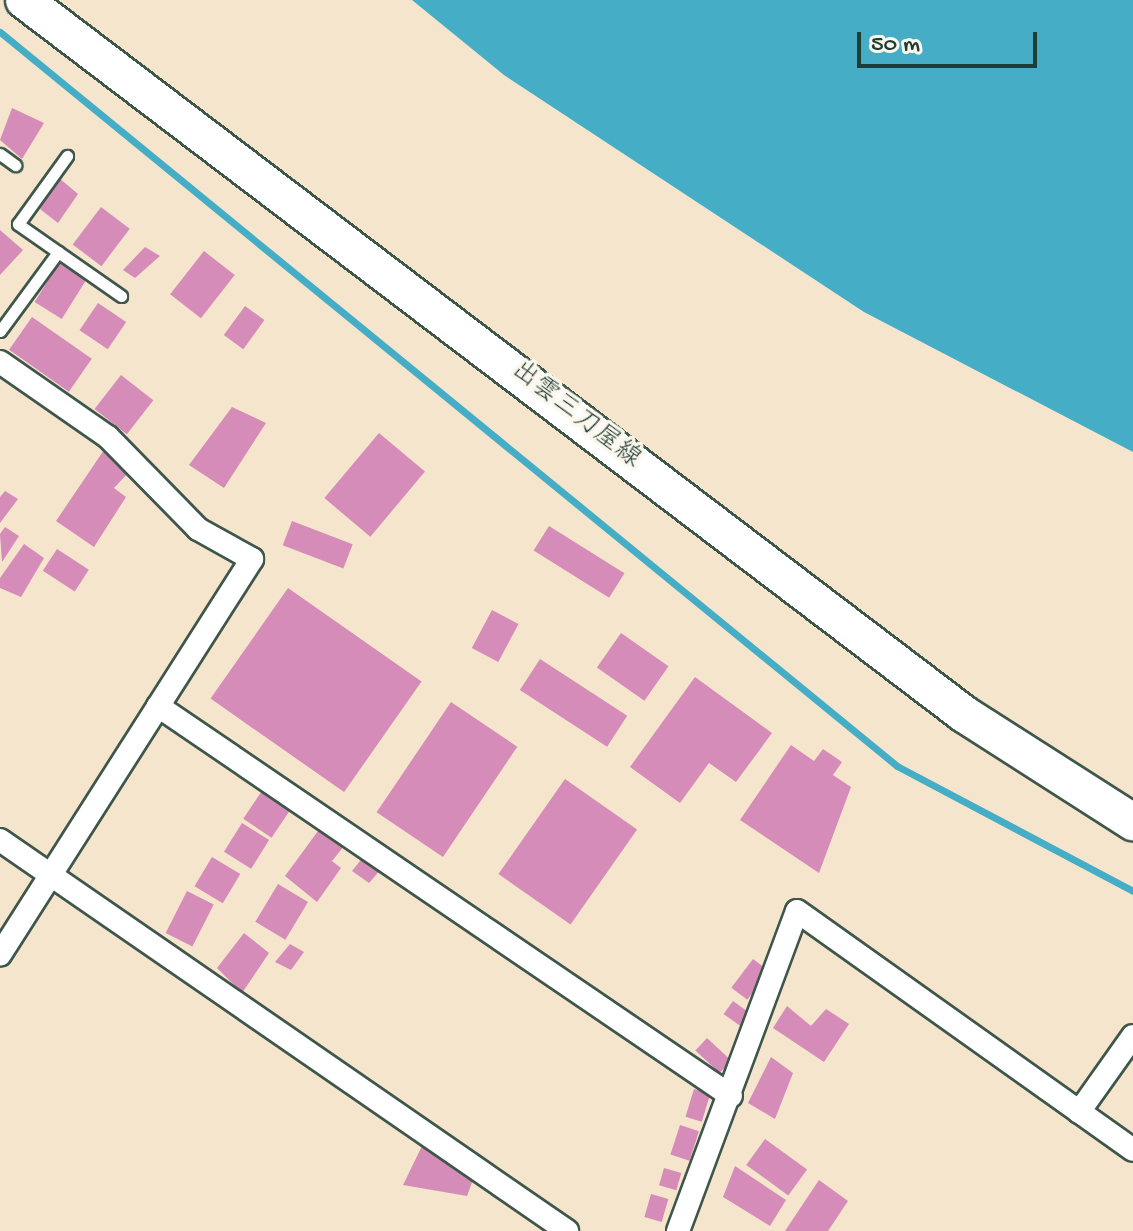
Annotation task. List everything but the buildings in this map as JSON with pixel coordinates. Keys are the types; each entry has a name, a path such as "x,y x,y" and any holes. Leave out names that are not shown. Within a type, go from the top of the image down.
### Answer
{"main road":[{"name":"出雲三刀屋線","path":"24,0 964,714 1133,822"}],"street":[{"path":"0,362 108,437 198,529 252,559 0,955"},
{"path":"158,706 731,1096"},
{"path":"0,840 567,1231"},
{"path":"678,1231 731,1096 797,911 1133,1150"},
{"path":"1079,1112 1133,1036"}],"lane":[{"path":"0,154 15,165"},
{"path":"67,156 18,224 121,296"},
{"path":"0,331 58,252"}],"water":[{"path":"412,0 1133,0 1133,452 864,312 504,75"}],"waterway":[{"path":"0,32 897,766 1133,891"}]}
